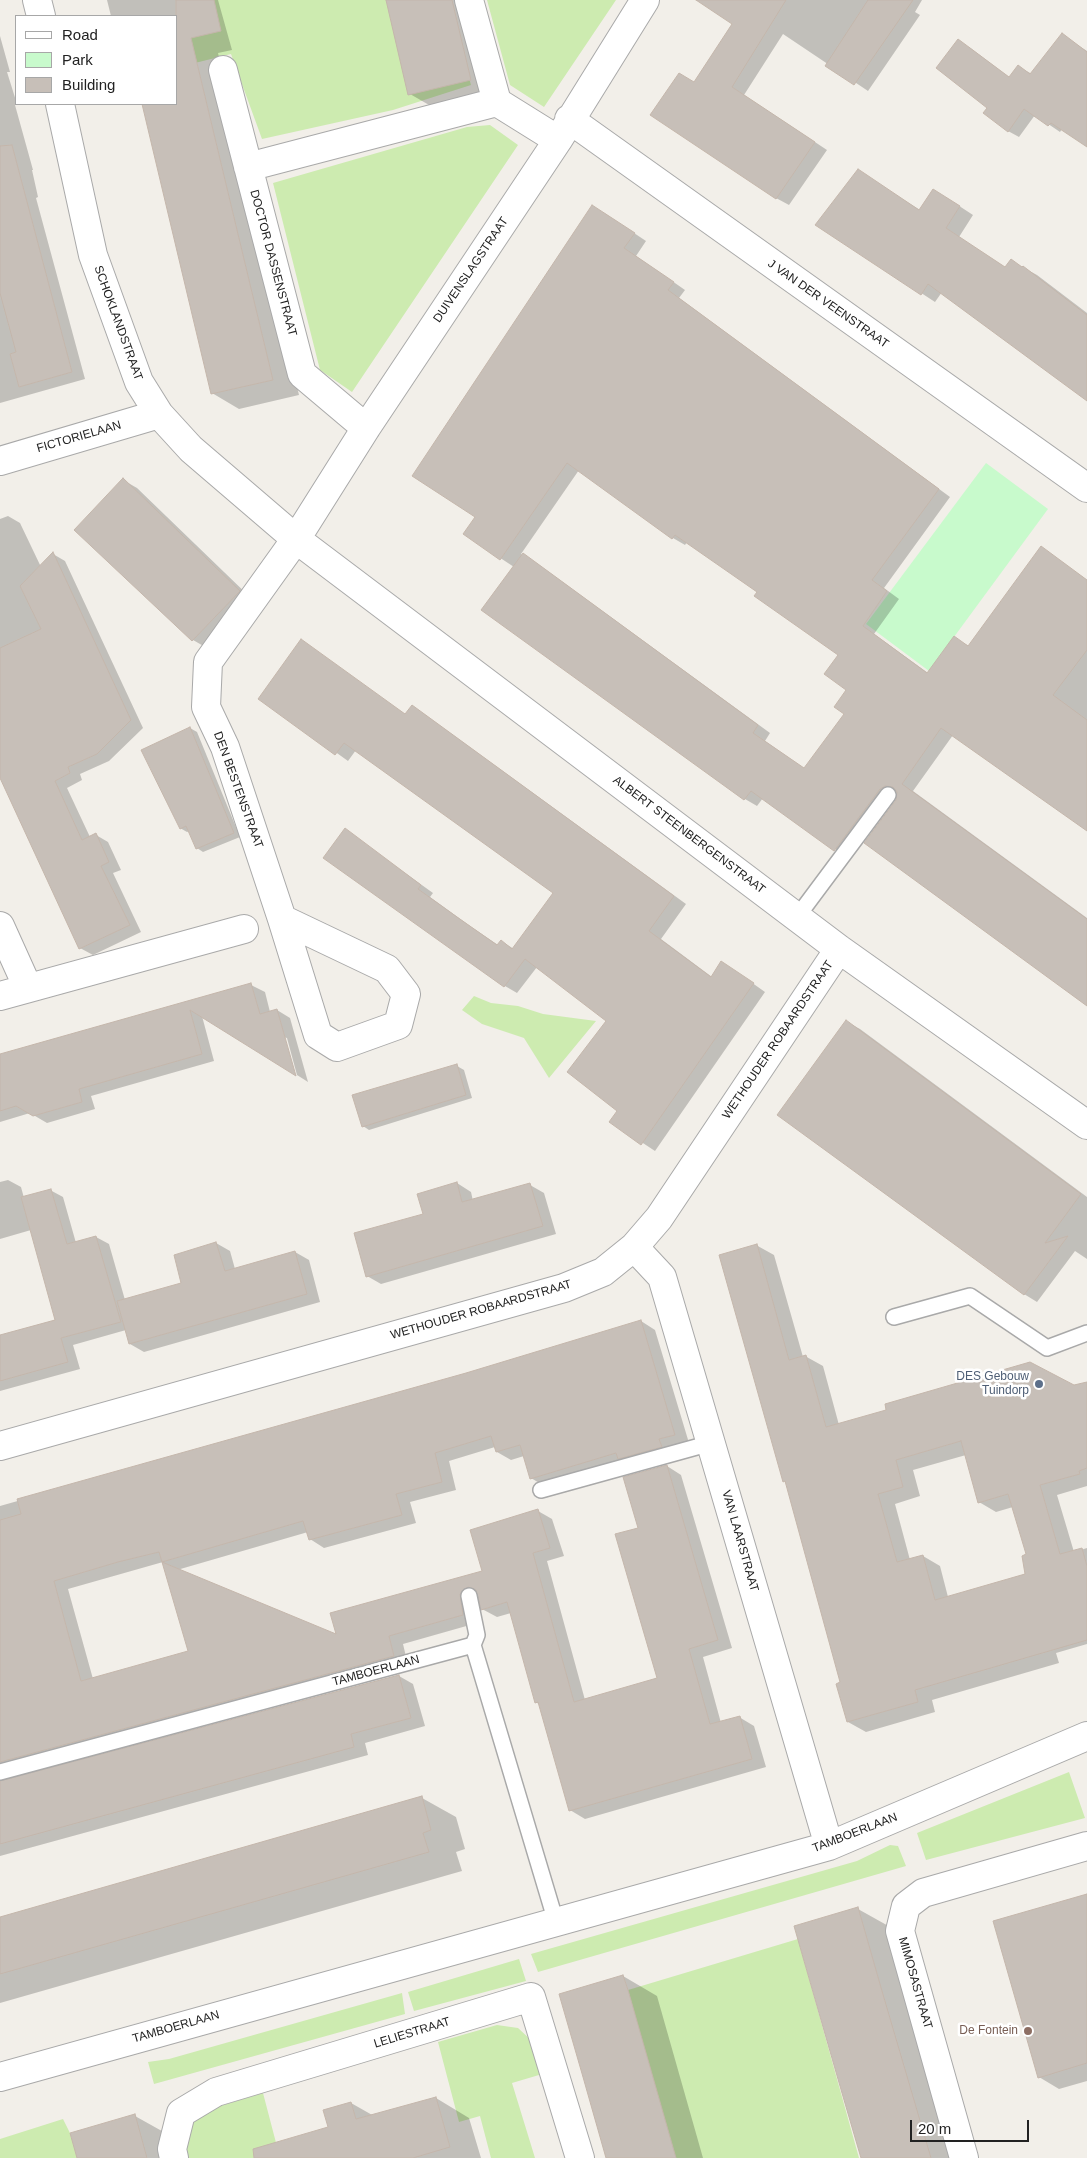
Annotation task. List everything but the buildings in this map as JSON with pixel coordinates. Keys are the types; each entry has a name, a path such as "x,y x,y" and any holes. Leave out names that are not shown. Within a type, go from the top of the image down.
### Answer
{"street":[{"path":"37,0 41,15"},
{"path":"248,167 497,102 468,0"},
{"name":"DUIVENSLAGSTRAAT","path":"296,539 366,428 563,130 645,0"},
{"name":"DOCTOR DASSENSTRAAT","path":"223,70 302,374 366,428"},
{"name":"J VAN DER VEENSTRAAT","path":"497,102 563,130 1087,488"},
{"name":"SCHOKLANDSTRAAT","path":"60,105 93,255 139,382 159,414 191,449 296,539"},
{"name":"FICTORIELAAN","path":"0,461 159,414"},
{"name":"ALBERT STEENBERGENSTRAAT","path":"296,539 839,949 1087,1125"},
{"name":"DEN BESTENSTRAAT","path":"282,919 387,969 406,994 398,1025 337,1047 318,1035 225,747 206,707 208,662 296,539"},
{"path":"0,926 28,988"},
{"path":"0,996 244,929"},
{"name":"WETHOUDER ROBAARDSTRAAT","path":"0,1446 564,1288 603,1272 634,1247 659,1218 839,949"},
{"name":"VAN LAARSTRAAT","path":"634,1247 662,1277 829,1846"},
{"name":"TAMBOERLAAN","path":"0,2077 829,1846 1087,1736"},
{"name":"MIMOSASTRAAT","path":"964,2158 900,1931 906,1906 923,1893 1087,1846"},
{"name":"LELIESTRAAT","path":"174,2158 172,2149 181,2113 216,2092 531,1998 580,2158"}],"lane":[{"path":"797,917 888,795"},
{"path":"894,1317 970,1296 1047,1348 1087,1333"},
{"path":"541,1490 711,1443"},
{"path":"469,1596 477,1635 473,1645 556,1922"},
{"name":"TAMBOERLAAN","path":"0,1772 473,1645"}],"green space":[{"path":"179,0 448,0 471,85 393,110 262,139 231,54 195,63"},
{"path":"487,0 616,0 544,107 510,85"},
{"path":"490,125 518,145 352,392 320,370 273,183 467,127"},
{"path":"986,463 1048,509 929,671 866,624"},
{"path":"474,996 491,1003 518,1006 543,1014 596,1021 549,1078 524,1038 482,1024 462,1010"},
{"path":"1069,1772 1085,1818 926,1860 917,1833"},
{"path":"890,1845 898,1846 906,1866 538,1972 531,1954 857,1861"},
{"path":"798,1939 859,2158 675,2158 628,1990"},
{"path":"519,1959 526,1981 414,2011 408,1992"},
{"path":"402,1993 405,2014 154,2084 148,2062 169,2059"},
{"path":"497,2025 518,2028 531,2040 541,2066 539,2075 512,2083 535,2158 491,2158 480,2116 459,2122 438,2042"},
{"path":"263,2093 280,2158 186,2158 186,2138 190,2125 203,2111"},
{"path":"63,2119 70,2133 78,2158 0,2158 0,2139"}],"place":[{"name":"DES Gebouw Tuindorp","path":"1039,1384"},
{"name":"De Fontein","path":"1028,2031"}]}
